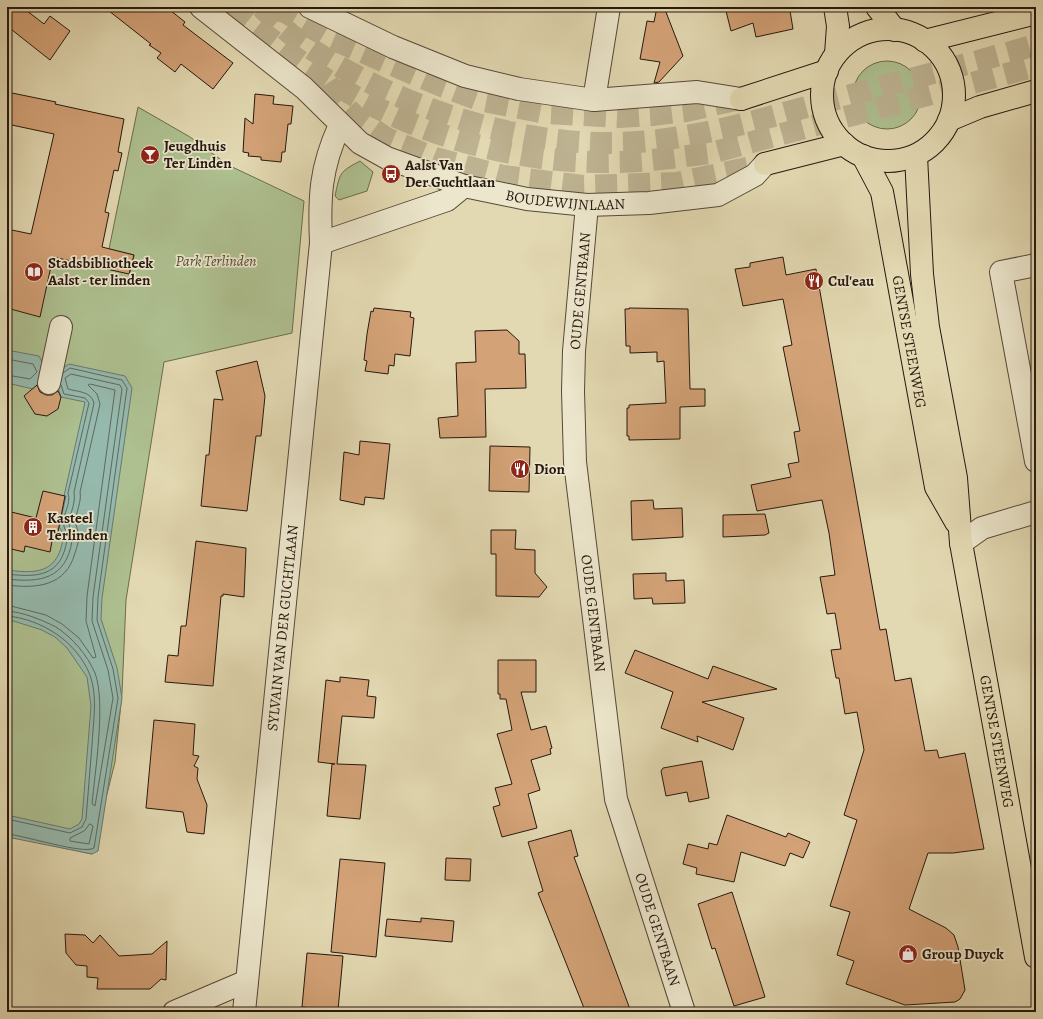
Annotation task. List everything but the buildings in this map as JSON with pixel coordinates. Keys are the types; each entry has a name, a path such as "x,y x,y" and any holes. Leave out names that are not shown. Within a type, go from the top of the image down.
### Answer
{"main road":[{"path":"741,99 832,63 845,45 869,32 895,30 916,35 938,53 948,68 953,85 953,96 949,120 943,131 932,145 916,156 902,160 882,161 863,156 844,144 832,128 824,110 822,91 832,63 838,26 835,7"},
{"path":"877,7 895,30"},
{"path":"925,41 1036,13"},
{"path":"949,120 980,107 1036,91"},
{"path":"765,164 844,144"},
{"name":"GENTSE STEENWEG","path":"863,156 882,192 936,487 959,535"},
{"name":"GENTSE STEENWEG","path":"916,156 922,274 928,327 956,478 959,535 1036,957"}],"street":[{"name":"BOUDEWIJNLAAN","path":"201,7 304,88 360,143 387,158 464,186 527,199 587,205 649,203 718,195 755,175 765,164"},
{"path":"310,7 394,47 465,76 519,89 594,100 697,92 741,99"},
{"path":"594,100 609,7"},
{"name":"SYLVAIN VAN DER GUCHTLAAN","path":"244,1012 321,243 319,202 322,176 333,140 340,125"},
{"path":"321,243 447,200 464,186"},
{"name":"OUDE GENTBAAN","path":"587,205 574,351 573,391 575,462 616,799 684,1012"},
{"path":"1036,265 1001,272 1036,461"},
{"path":"49,383 61,327"},
{"path":"959,535 1036,512"},
{"path":"174,1012 247,981"}],"green space":[{"path":"880,61 894,61 906,67 915,76 921,88 919,108 911,119 900,127 894,129 880,129 874,127 863,119 855,108 853,102 853,88 855,82 863,71 874,63"},
{"name":"Park Terlinden","path":"138,107 190,137 228,165 304,201 292,333 164,362 126,600 122,693 115,762 92,854 7,836 7,308 53,257 130,273 134,255 109,249"},
{"path":"360,161 373,172 367,191 339,200 335,196 338,182 342,174 348,168"}],"water":[{"path":"7,350 39,356 46,370 41,382 33,389 7,383"},
{"path":"69,364 125,376 132,388 102,598 101,619 117,668 122,698 98,851 92,854 7,837 7,815 70,829 79,824 82,819 91,706 87,677 67,648 55,637 42,630 7,619 7,570 24,572 46,568 57,557 62,545 63,535 59,527 66,496 64,496 85,402 61,397 57,385 57,372"}],"tunnel":[{"path":"231,7 311,69 355,97 389,114 425,129 461,141 536,157 574,161 637,161 711,153 1036,66"},
{"path":"261,7 298,40 331,62 405,99 445,114 486,126 526,135 567,141 607,143 661,140 688,136 742,124 1036,45"},
{"path":"275,10 285,12 327,37 439,85 479,100 546,113 619,117 652,115 686,111 740,99"},
{"path":"328,83 339,100 355,116 386,138 435,158 503,176 583,186 677,183 765,164"}],"place":[{"name":"Jeugdhuis Ter Linden","path":"150,155"},
{"name":"Aalst Van Der Guchtlaan","path":"391,174"},
{"name":"Stadsbibliotheek Aalst - ter linden","path":"34,272"},
{"name":"Cul'eau","path":"814,281"},
{"name":"Dion","path":"520,469"},
{"name":"Kasteel Terlinden","path":"33,527"},
{"name":"Group Duyck","path":"908,954"}]}
